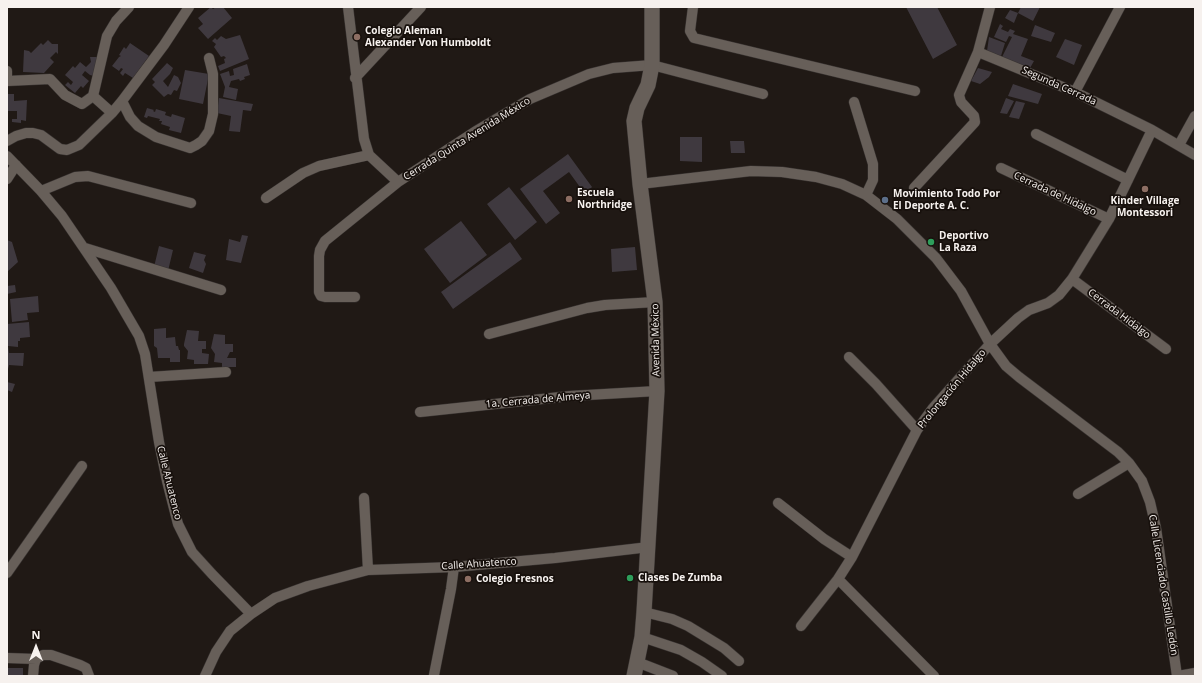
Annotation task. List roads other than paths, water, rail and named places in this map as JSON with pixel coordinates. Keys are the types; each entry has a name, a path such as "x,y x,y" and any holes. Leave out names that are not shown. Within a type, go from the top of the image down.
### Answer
{"main road":[{"name":"Avenida México","path":"636,669 642,637 644,612 657,391 655,302 640,184 634,121 637,108 648,85 652,65 652,7"}],"street":[{"path":"7,81 50,80 65,95 82,104 93,96 107,36 116,21 129,7"},
{"path":"7,140 33,132 41,135 60,148 67,150 79,145 112,113 122,101 164,45 189,7"},
{"path":"266,198 303,173 319,166 369,155 364,139 348,7"},
{"path":"356,78 421,7"},
{"path":"693,7 690,31 694,38 915,91"},
{"path":"914,188 975,122 974,116 961,102 959,95 978,52 990,7"},
{"path":"1075,92 1120,7"},
{"name":"Segunda Cerrada","path":"978,52 1075,92 1152,130 1195,156"},
{"path":"122,101 130,116 138,126 156,137 190,148 202,141 209,131 213,114 214,74 209,58"},
{"name":"Cerrada Quinta Avenida México","path":"355,297 321,296 318,288 320,250 325,241 398,182 530,98 589,74 613,68 652,65 763,94"},
{"path":"93,96 112,113"},
{"path":"854,102 873,164 873,180 866,195"},
{"path":"1178,145 1195,116"},
{"name":"Prolongación Hidalgo","path":"801,626 838,579 852,557 917,430 933,408 990,344 1018,318 1029,310 1048,303 1059,295 1072,279 1109,219 1152,130"},
{"path":"1036,134 1128,180"},
{"name":"Cerrada Quinta Avenida México","path":"369,155 398,182"},
{"name":"Calle Ahuatenco","path":"7,156 41,190 62,216 111,288 139,336 145,354 167,482 178,524 192,552 251,614 275,598 308,586 368,570 454,566 555,558 648,548"},
{"path":"7,179 16,165"},
{"name":"Cerrada de Hidalgo","path":"1001,168 1109,219"},
{"name":"Calle Licenciado Castillo Ledón","path":"640,184 751,172 782,172 816,177 842,184 866,195 898,219 936,258 961,291 990,344 1006,366 1118,452 1129,463 1142,481 1150,502 1156,528 1177,676"},
{"path":"41,190 75,177 88,176 191,203"},
{"path":"85,248 221,290"},
{"name":"Cerrada Hidalgo","path":"1072,279 1166,349"},
{"path":"489,334 588,308 605,305 655,302"},
{"path":"849,357 876,384 917,430"},
{"path":"149,377 226,372"},
{"name":"1a. Cerrada de Almeya","path":"420,412 570,396 657,391"},
{"path":"1078,494 1129,463"},
{"path":"7,573 82,466"},
{"path":"364,498 368,570"},
{"path":"778,503 824,539 852,557"},
{"path":"434,675 451,589 454,566"},
{"path":"838,579 934,676"},
{"path":"644,612 672,619 688,626 724,648 739,661"},
{"path":"205,676 216,652 230,632 251,614"},
{"path":"642,637 681,650 722,676"},
{"path":"7,658 36,659 42,655 51,655 86,668 89,676"},
{"path":"33,676 36,659"},
{"path":"636,669 673,676"},
{"path":"1177,676 1195,672"}],"place":[{"name":"Colegio Aleman Alexander Von Humboldt","path":"357,37"},
{"name":"Kinder Village Montessori","path":"1145,189"},
{"name":"Escuela Northridge","path":"569,199"},
{"name":"Movimiento Todo Por El Deporte A. C.","path":"885,200"},
{"name":"Deportivo La Raza","path":"931,242"},
{"name":"Clases De Zumba","path":"630,578"},
{"name":"Colegio Fresnos","path":"468,579"}]}
